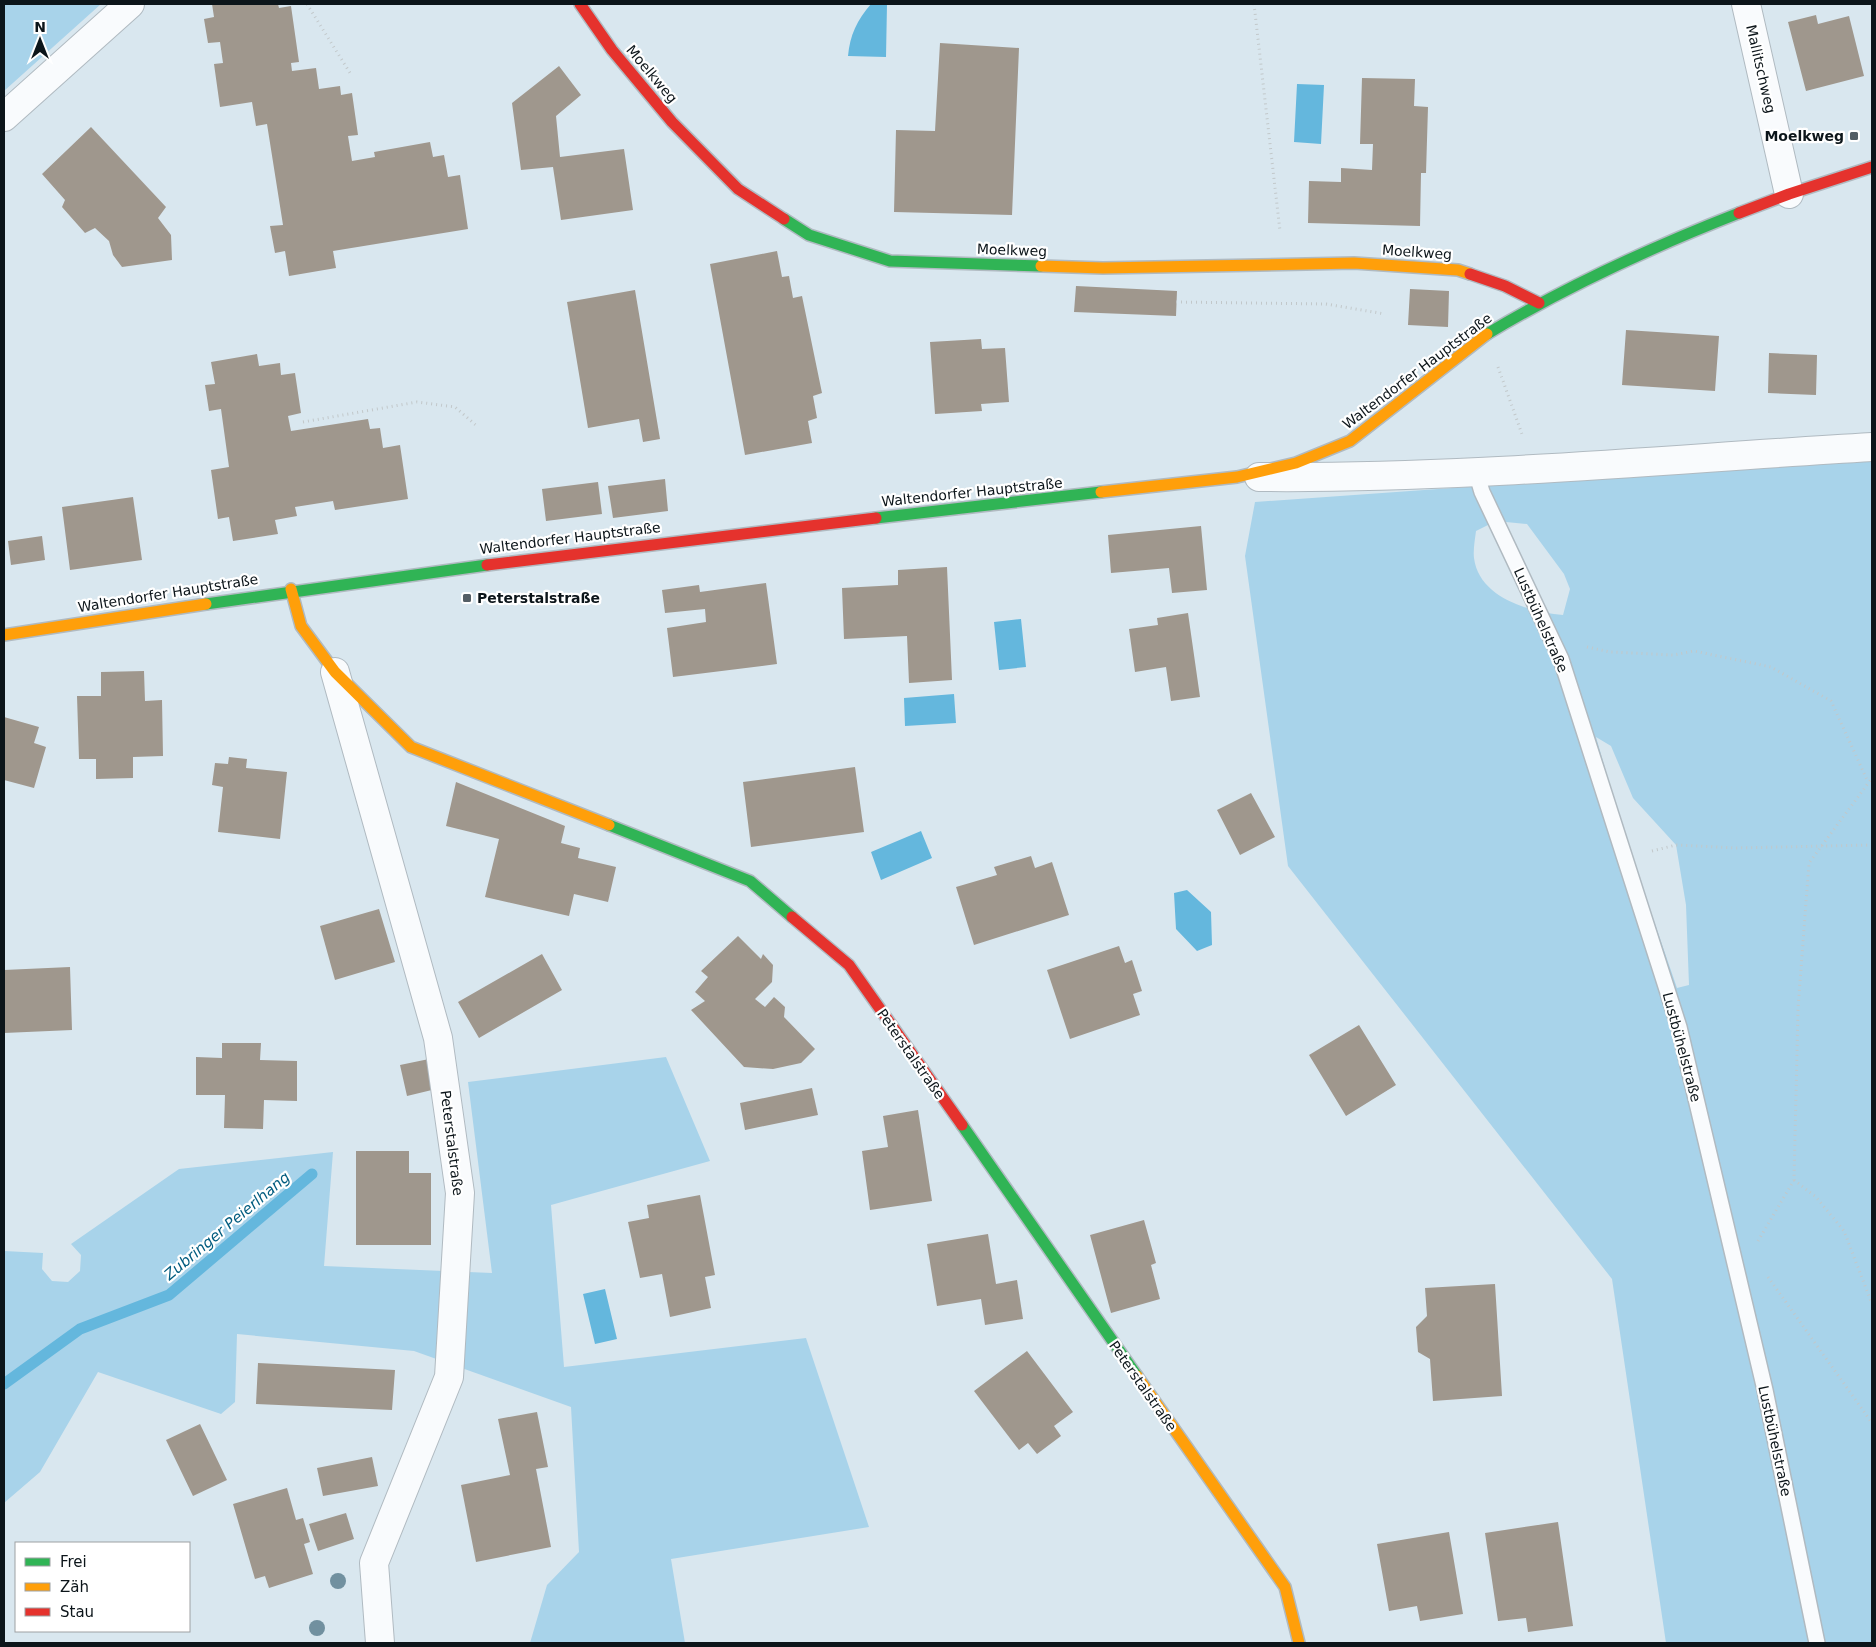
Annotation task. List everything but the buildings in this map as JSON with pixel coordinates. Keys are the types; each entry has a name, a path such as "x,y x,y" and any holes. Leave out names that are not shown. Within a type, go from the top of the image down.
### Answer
{"street":[{"path":"4,118 130,4"},
{"name":"Moelkweg","path":"580,4 612,50 672,122 738,189 809,235 890,261 1103,268 1354,263 1458,270 1505,286 1539,303"},
{"name":"Mallitschweg","path":"1746,4 1789,194"},
{"name":"Waltendorfer Hauptstraße","path":"4,635 292,589 702,536 1237,477 1296,463 1350,441 1480,338 1539,303 1678,237 1789,194 1872,167"},
{"path":"1237,477 1318,478 1476,472 1872,447"},
{"name":"Peterstalstraße","path":"292,589 301,626 335,672 411,747 750,881 849,965 1285,1587 1298,1643"},
{"name":"Peterstalstraße","path":"335,672 438,1038 460,1194 449,1377 374,1563 380,1643"}],"lane":[{"name":"Lustbühelstraße","path":"1476,472 1482,492 1560,659 1679,1027 1765,1390 1817,1643"}],"path":[{"path":"307,4 350,73"},
{"path":"1254,4 1280,231 1280,264"},
{"path":"1176,302 1326,304 1385,314"},
{"path":"1503,382 1534,468"},
{"path":"303,422 417,402 455,407 478,427"},
{"path":"1552,640 1610,652 1674,655 1694,651 1770,667 1831,701 1868,782"},
{"path":"1754,1249 1794,1180 1798,1008 1809,863 1872,778"},
{"path":"1624,858 1676,845 1736,848 1872,845"},
{"path":"1794,1180 1816,1197 1844,1231 1872,1304"},
{"path":"1766,1274 1872,1423"}],"shaded area":[{"path":"4,4 101,4 4,91"},
{"path":"1872,458 1872,1643 1666,1643 1612,1279 1288,866 1245,556 1255,502","holes":["1496,521 1527,524 1564,574 1570,589 1563,615 1522,606 1496,593 1485,583 1478,572 1474,558 1476,531","1596,737 1611,746 1633,798 1676,845 1686,905 1689,985 1677,988 1623,831"]},
{"path":"666,1057 710,1161 551,1205 564,1367 806,1338 869,1527 671,1559 685,1643 530,1643 547,1585 579,1552 571,1407 414,1351 237,1334 235,1402 221,1414 98,1372 40,1472 4,1503 4,1251 43,1253 42,1269 52,1281 68,1282 80,1271 81,1255 71,1244 179,1169 333,1152 324,1266 492,1273 468,1082"}],"water":[{"path":"871,4 887,4 886,57 848,56 850,41 855,28"},
{"path":"1297,84 1324,85 1321,144 1294,142"},
{"path":"1021,619 1026,667 999,670 994,622"},
{"path":"954,694 956,723 905,726 904,698"},
{"path":"921,831 932,858 881,880 871,852"},
{"path":"1187,890 1211,912 1212,945 1197,951 1176,929 1174,893"},
{"path":"605,1289 617,1339 595,1344 583,1294"}],"waterway":[{"name":"Zubringer Peierlhang","path":"4,1384 80,1329 169,1295 312,1174"}],"traffic: fast":[{"path":"1487,334 1517,316 1610,268 1739,213"},
{"path":"784,219 809,235 890,261 1041,266"},
{"path":"876,518 1101,492"},
{"path":"206,604 487,565"},
{"path":"609,825 750,881 792,917"},
{"path":"962,1125 1137,1376"}],"traffic: slow":[{"path":"1041,266 1103,268 1354,263 1458,270 1470,274"},
{"path":"1101,492 1237,477 1296,463 1350,441 1487,334"},
{"path":"291,589 301,626 335,672 411,747 609,825"},
{"path":"4,635 206,604"},
{"path":"1137,1376 1285,1587 1299,1643"}],"traffic: jam":[{"path":"580,4 612,50 672,122 738,189 784,219"},
{"path":"1739,213 1789,194 1872,167"},
{"path":"1470,274 1505,286 1539,303"},
{"path":"487,565 876,518"},
{"path":"792,917 849,965 962,1125"}],"place":[{"name":"Moelkweg","path":"1854,136"},
{"name":"Peterstalstraße","path":"467,598"}]}
